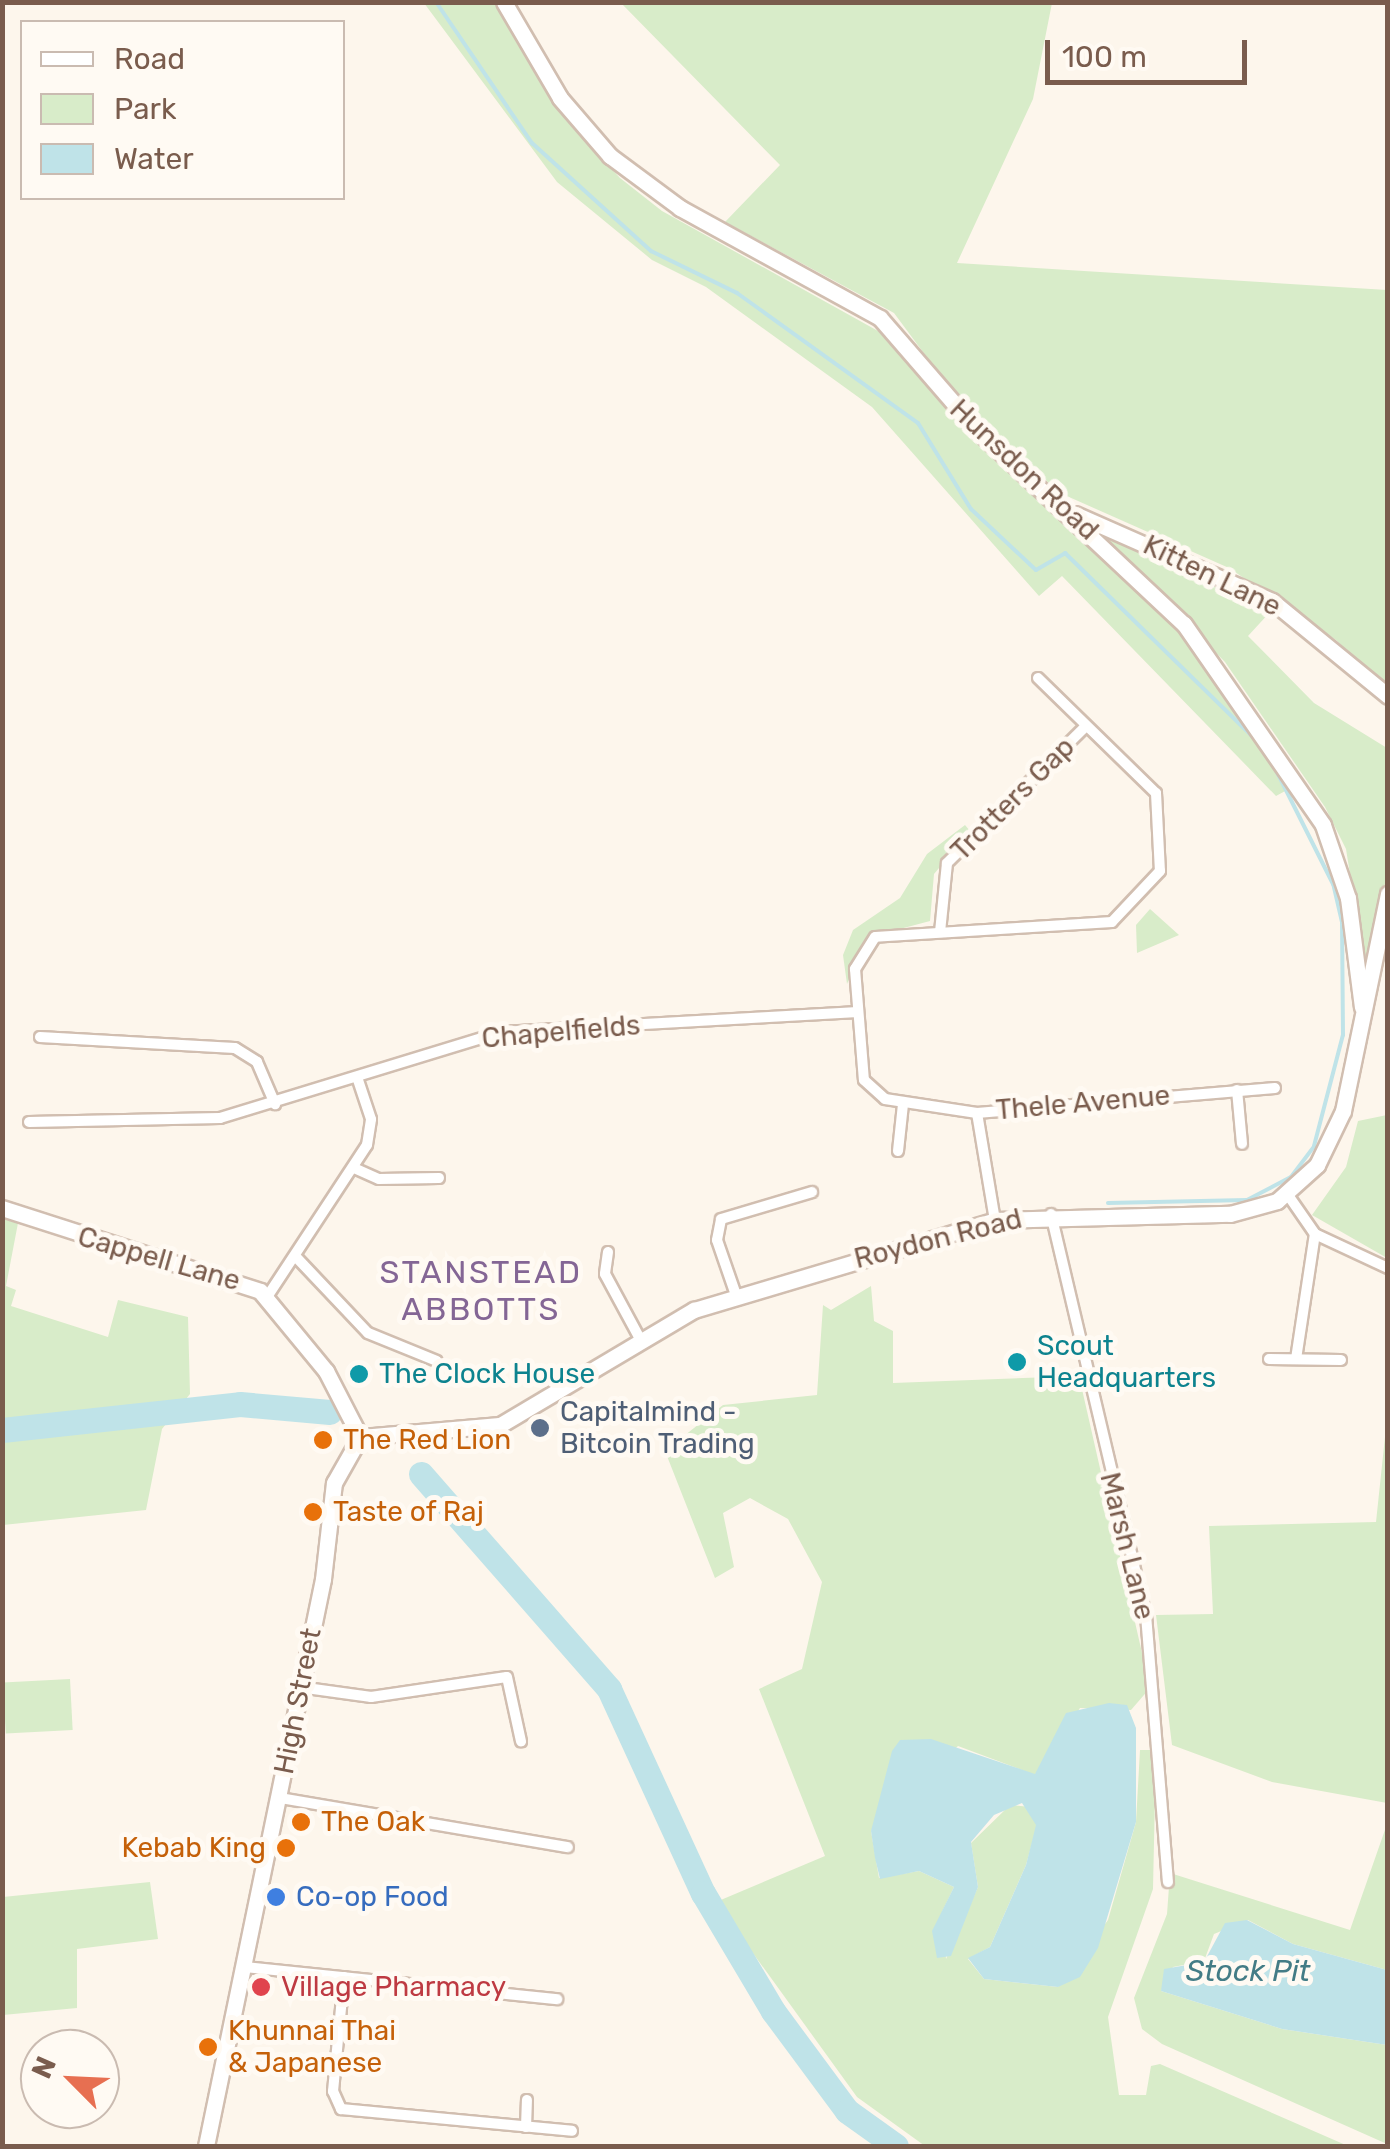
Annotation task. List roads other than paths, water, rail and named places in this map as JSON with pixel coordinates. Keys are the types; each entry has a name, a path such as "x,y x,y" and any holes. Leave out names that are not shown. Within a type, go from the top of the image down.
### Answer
{"main road":[{"name":"Hunsdon Road","path":"504,2 560,98 610,156 680,208 880,318 976,428 1071,512 1226,674 1323,825 1348,898 1362,1007"},
{"name":"Kitten Lane","path":"1071,512 1272,601 1388,696"},
{"path":"1288,1195 1335,1132 1388,894"},
{"name":"Roydon Road","path":"360,1437 500,1425 640,1337 736,1295 996,1220 1051,1214 1230,1214 1288,1195"},
{"name":"Cappell Lane","path":"2,1208 267,1297 326,1371 360,1437"},
{"name":"High Street","path":"206,2146 280,1798 334,1484 360,1437"}],"street":[{"path":"977,1112 903,1104 864,1080 855,968 870,942 940,932 1112,922 1148,891 1162,858 1156,793 1038,678"},
{"name":"Trotters Gap","path":"940,932 947,862 1086,726"},
{"name":"Chapelfields","path":"28,1122 167,1126 275,1104 502,1032 857,1012"},
{"path":"40,1037 235,1048 263,1070 275,1104"},
{"path":"267,1297 298,1258 354,1168 371,1128 357,1077"},
{"name":"Thele Avenue","path":"996,1220 977,1112 1275,1088"},
{"path":"1238,1090 1242,1144"},
{"path":"898,1151 903,1104"},
{"path":"354,1168 379,1180 440,1178"},
{"path":"736,1295 718,1240 721,1219 812,1192"},
{"path":"1288,1195 1315,1234 1388,1268"},
{"name":"Marsh Lane","path":"1051,1214 1146,1615 1168,1882"},
{"path":"1296,1359 1315,1234"},
{"path":"608,1252 605,1274 640,1337"},
{"path":"298,1258 368,1333 437,1362"},
{"path":"1269,1358 1341,1360"},
{"path":"299,1688 371,1697 507,1678 521,1741"},
{"path":"280,1798 568,1847"},
{"path":"245,1967 557,2000"},
{"path":"344,1977 333,2091 341,2109 572,2131"},
{"path":"526,2127 527,2100"}],"water":[{"path":"1109,1703 1127,1705 1136,1728 1136,1822 1098,1948 1080,1977 1058,1987 984,1979 968,1958 990,1947 1026,1865 1036,1825 1022,1803 994,1815 971,1842 978,1887 951,1956 937,1958 932,1931 954,1887 919,1871 880,1879 875,1858 871,1831 892,1751 900,1740 931,1739 1035,1774 1066,1713"},
{"name":"Stock Pit","path":"1247,1920 1293,1944 1387,1970 1387,2045 1282,2029 1161,1991 1164,1969 1204,1962 1225,1923"}],"waterway":[{"path":"436,2 532,143 651,251 737,293 918,423 971,509 1036,570 1065,553 1255,739"},
{"path":"1108,1203 1247,1200 1291,1177 1314,1146 1343,1035 1342,922 1333,884 1277,772"},
{"path":"2,1430 240,1404 330,1412"},
{"path":"421,1474 609,1689 703,1893 773,2011 847,2111 896,2146"}],"place":[{"name":"Scout Headquarters","path":"1017,1362"},
{"name":"The Clock House","path":"359,1374"},
{"name":"Capitalmind - Bitcoin Trading","path":"540,1428"},
{"name":"The Red Lion","path":"323,1440"},
{"name":"Taste of Raj","path":"313,1512"},
{"name":"The Oak","path":"301,1822"},
{"name":"Kebab King","path":"286,1848"},
{"name":"Co-op Food","path":"276,1897"},
{"name":"Village Pharmacy","path":"261,1987"},
{"name":"Khunnai Thai & Japanese","path":"208,2047"}],"district":[{"name":"STANSTEAD ABBOTTS","path":"481,1292"}]}
